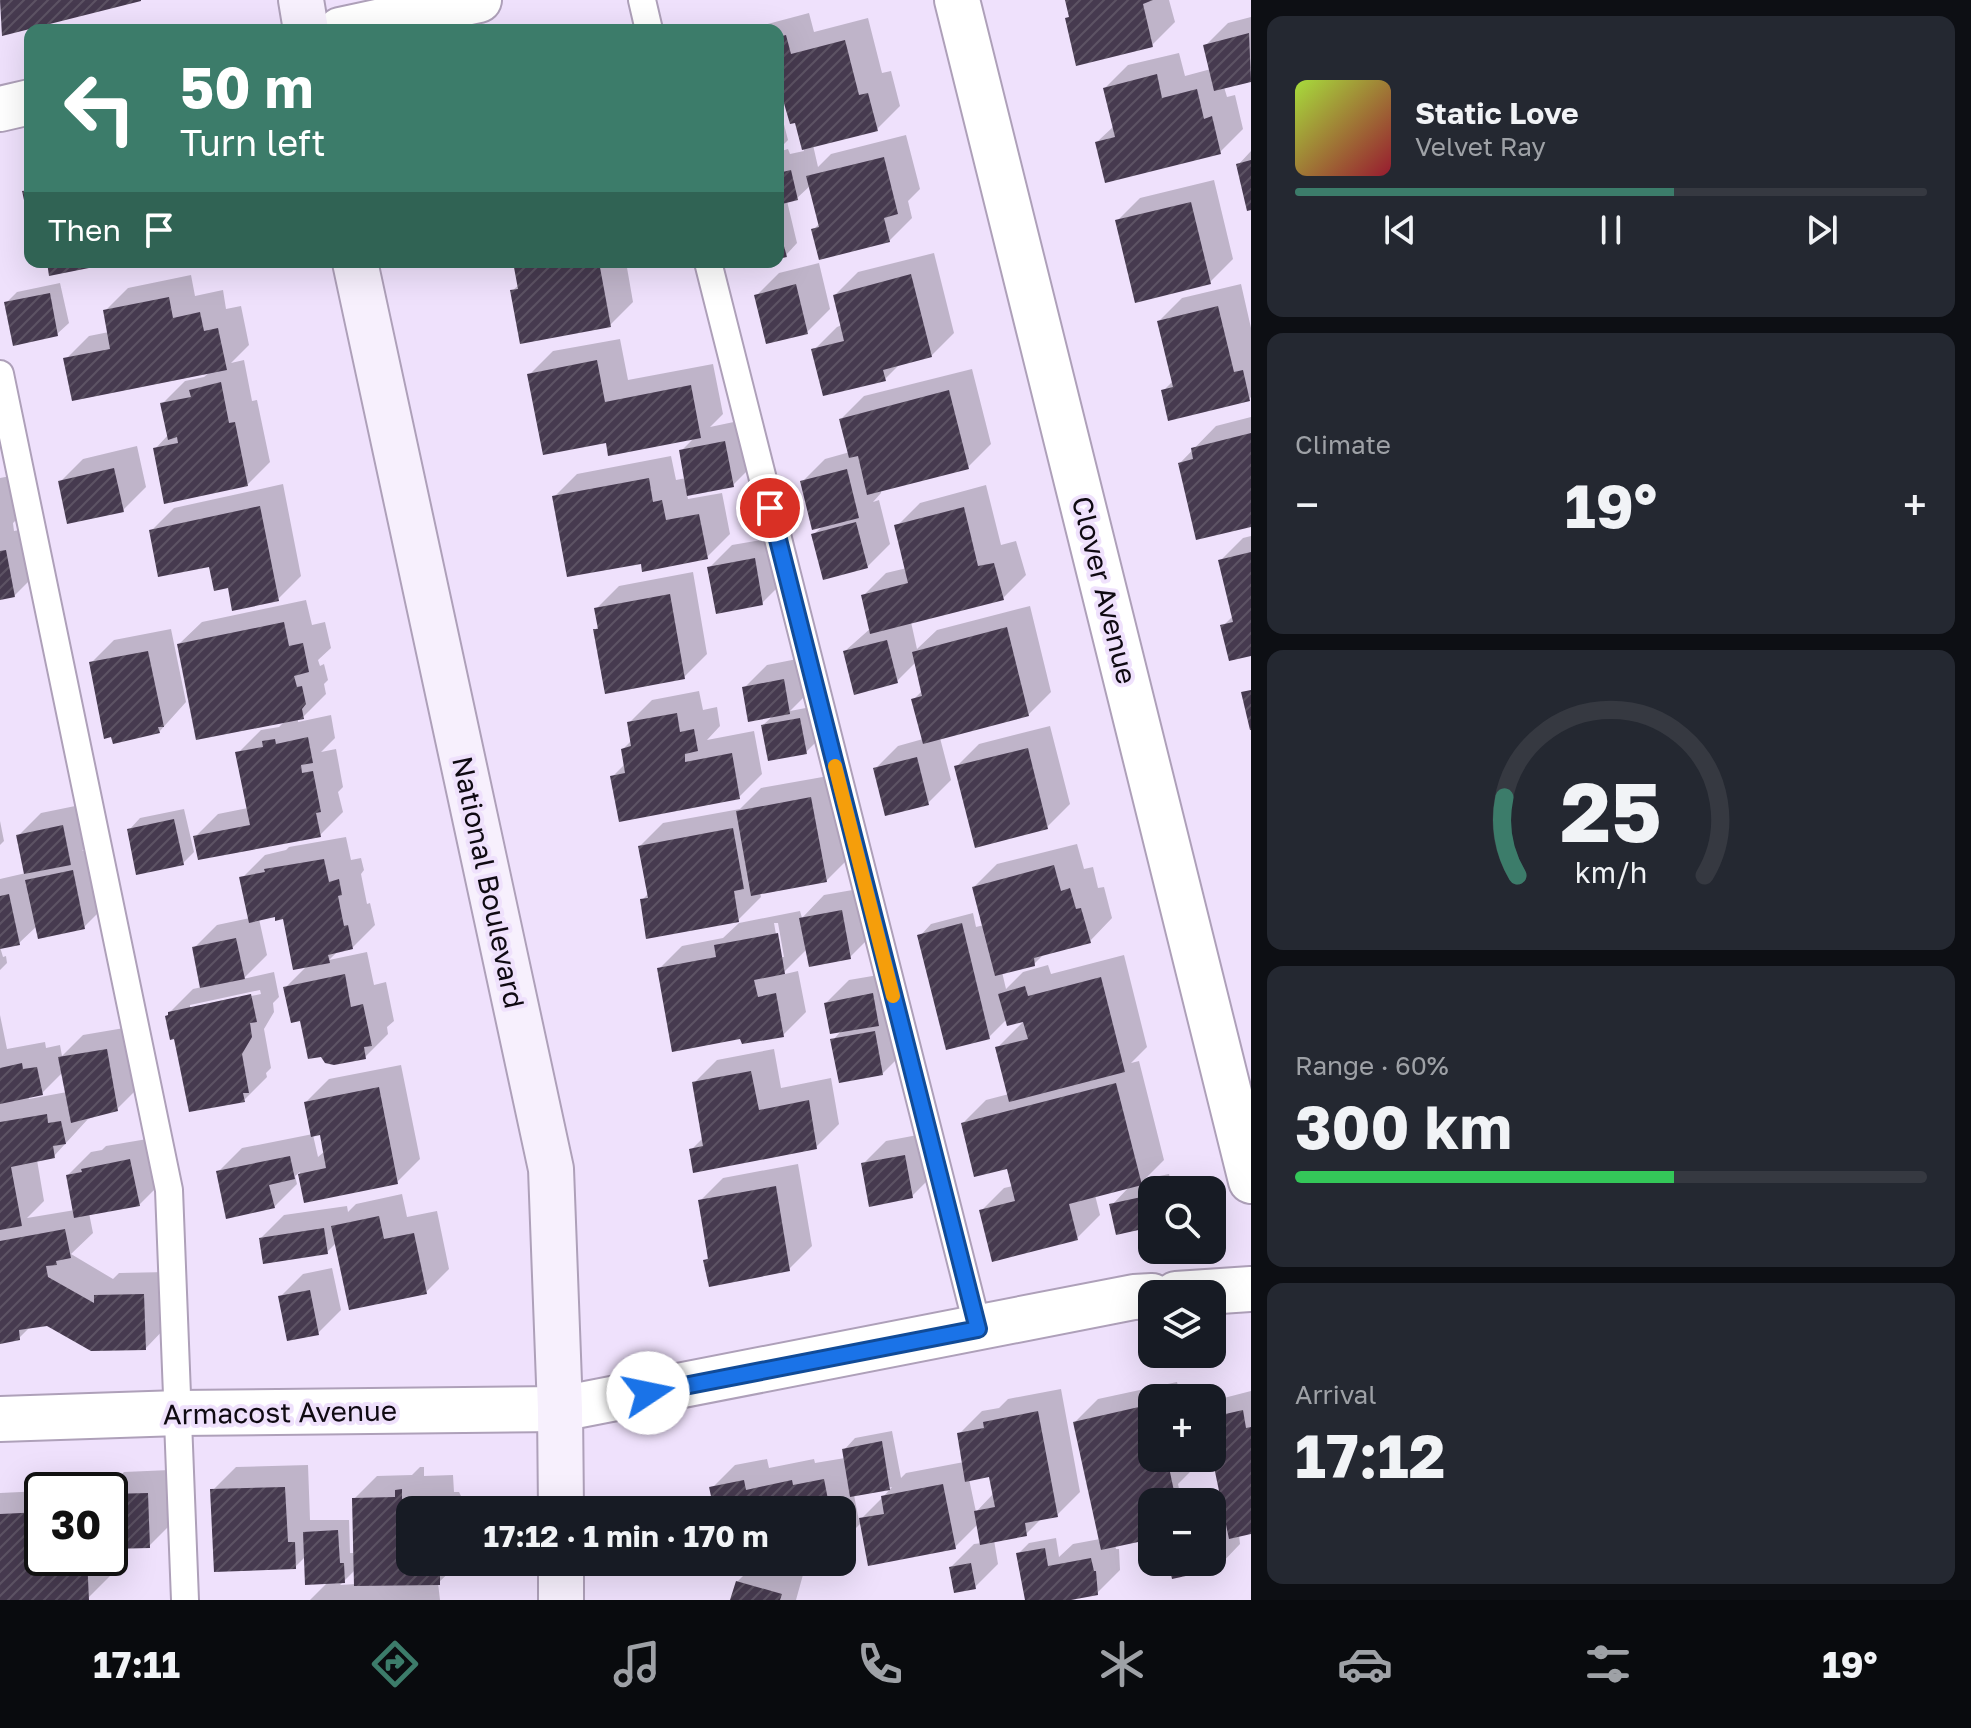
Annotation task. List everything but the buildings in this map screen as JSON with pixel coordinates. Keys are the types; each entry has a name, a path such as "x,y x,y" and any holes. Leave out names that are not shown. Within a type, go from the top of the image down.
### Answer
{"main road":[{"path":"301,0 305,24"},
{"name":"National Boulevard","path":"356,268 551,1169 561,1496"},
{"path":"561,1576 561,1600"}],"street":[{"path":"368,24 479,0"},
{"name":"Clover Avenue","path":"957,0 1251,1181"},
{"path":"0,109 24,103"},
{"path":"1226,1291 1251,1289"},
{"name":"Armacost Avenue","path":"0,1419 179,1413 560,1409 1138,1297"}],"lane":[{"path":"642,0 648,24"},
{"path":"710,268 978,1329"},
{"path":"0,374 169,1190 185,1600"}],"slow traffic":[{"path":"835,766 893,996"}],"route":[{"path":"648,1393 978,1329 770,508"}]}
